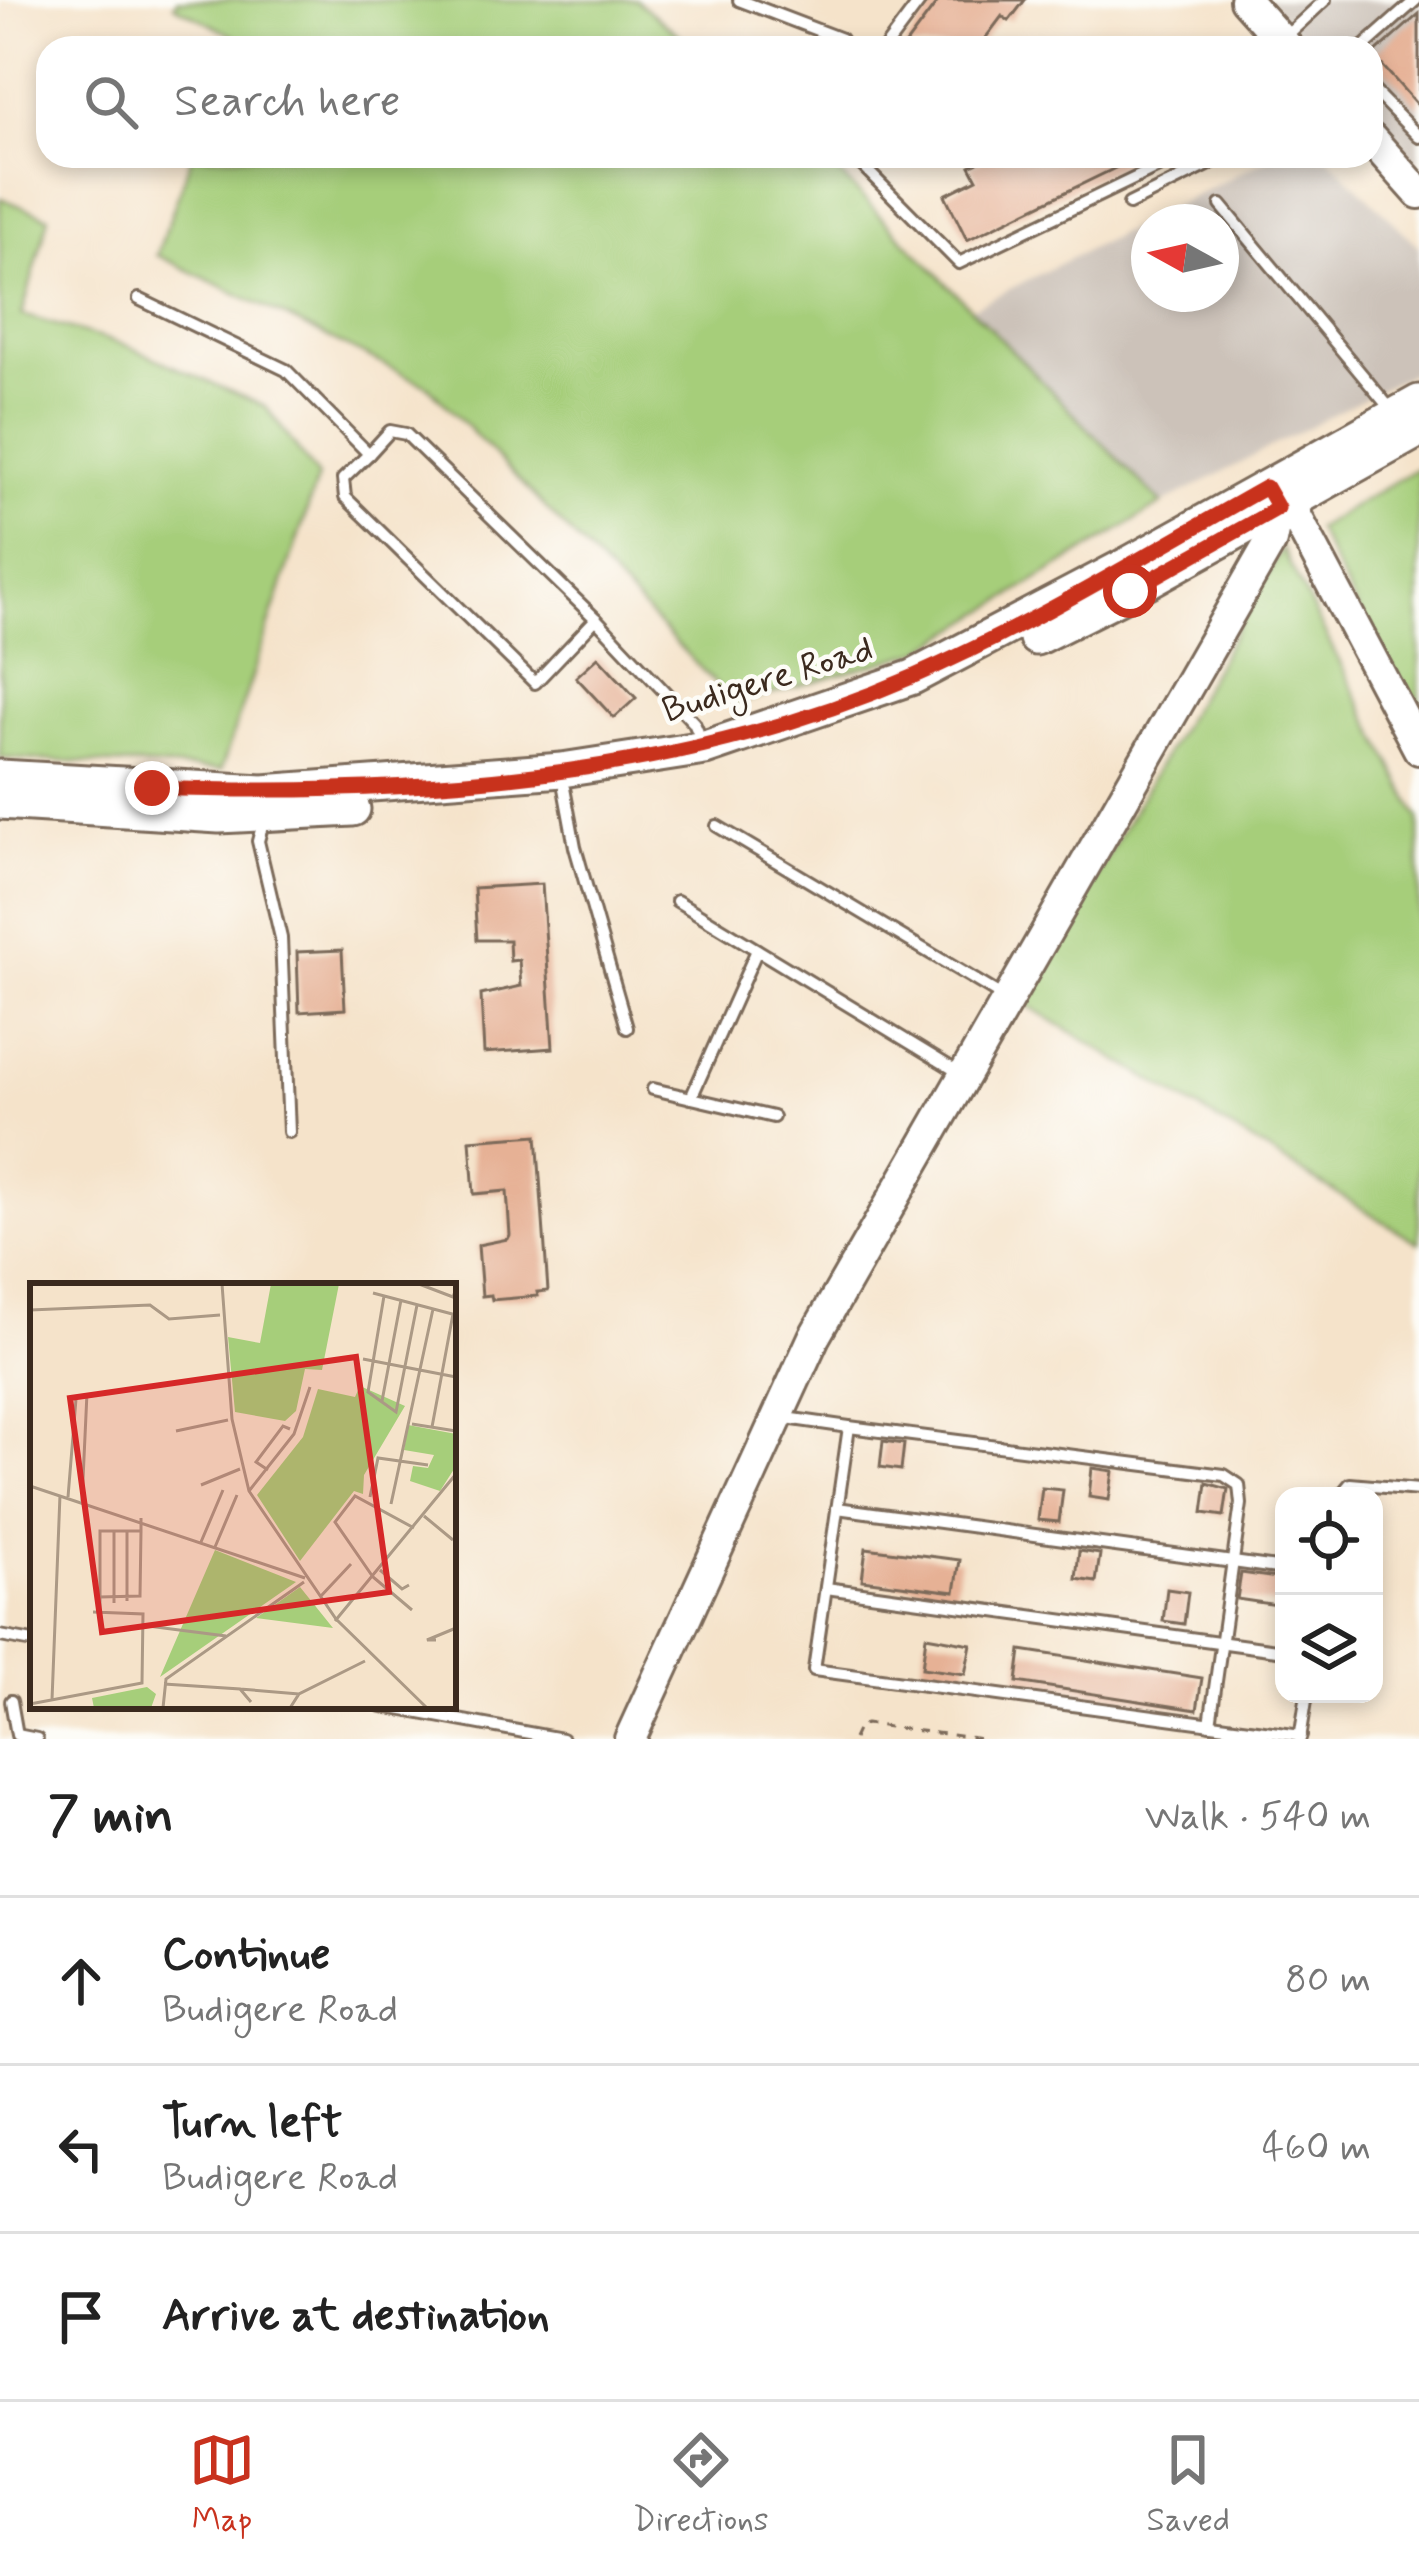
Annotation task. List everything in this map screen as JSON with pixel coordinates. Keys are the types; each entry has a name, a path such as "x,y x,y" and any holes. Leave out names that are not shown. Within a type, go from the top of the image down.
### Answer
{"main road":[{"name":"Budigere Road","path":"0,802 265,816 564,788 725,765 911,699 1130,591 1411,415"},
{"name":"Budigere Road","path":"0,777 263,792 562,770 705,748 913,676 1277,499"}],"street":[{"path":"1245,0 1278,36"},
{"path":"1383,152 1419,193"},
{"path":"1277,499 1419,749"},
{"path":"631,1739 776,1416 869,1238 1271,542 1277,499"}],"lane":[{"path":"739,0 836,36"},
{"path":"894,36 921,0"},
{"path":"1292,36 1325,0"},
{"path":"1376,36 1417,0"},
{"path":"1383,100 1419,137"},
{"path":"865,168 959,263 1156,168"},
{"path":"1129,204 1202,168"},
{"path":"1239,225 1411,415"},
{"path":"139,299 286,370 369,454"},
{"path":"596,619 535,683 345,497 343,479 390,431 406,434 596,619 694,723 705,748"},
{"path":"564,788 575,847 627,1028"},
{"path":"265,816 258,841 281,938 290,1132"},
{"path":"717,826 1010,1001"},
{"path":"677,901 966,1076"},
{"path":"692,1098 757,950"},
{"path":"653,1089 773,1117"},
{"path":"776,1416 1224,1475 1239,1484 1241,1504 1210,1724"},
{"path":"849,1426 814,1670 1301,1738 1305,1703"},
{"path":"1348,1487 1360,1482 1419,1490"},
{"path":"837,1508 1275,1568"},
{"path":"826,1588 1275,1650"},
{"path":"0,1636 30,1641"},
{"path":"11,1701 17,1735 37,1739"},
{"path":"398,1709 562,1739"}],"path":[{"path":"854,1739 859,1726 866,1724 983,1739"}],"shaded area":[{"path":"1268,0 1419,0 1419,165 1383,126 1383,36 1300,36"},
{"path":"1249,168 1339,168 1419,247 1419,369 1162,504 972,308 1131,228 1131,312 1239,312 1239,204 1178,204"}],"green space":[{"path":"177,0 636,0 680,36 233,36 174,5"},
{"path":"188,168 834,168 1162,504 920,651 735,704 428,386 157,255"},
{"path":"0,198 49,217 22,315 125,345 266,407 318,477 221,770 0,758"},
{"path":"1419,467 1419,726 1316,529"},
{"path":"1282,549 1419,818 1419,1243 1024,1003"}],"building":[{"path":"939,0 1025,0 1009,21 1002,16 987,36 912,36"},
{"path":"1419,14 1419,107 1383,66 1383,46"},
{"path":"971,168 1115,168 967,240 945,195 977,179"},
{"path":"598,657 636,698 614,718 576,677"},
{"path":"542,884 553,1048 484,1053 481,995 521,986 519,960 510,961 509,940 477,940 474,888"},
{"path":"342,950 345,1009 299,1012 297,952"},
{"path":"537,1135 548,1291 492,1300 491,1295 482,1296 478,1245 508,1239 507,1191 474,1194 470,1140"},
{"path":"883,1441 904,1444 901,1470 880,1467"},
{"path":"1092,1468 1113,1471 1109,1500 1089,1497"},
{"path":"1207,1483 1228,1489 1224,1516 1203,1513"},
{"path":"1042,1488 1063,1490 1059,1522 1038,1520"},
{"path":"866,1548 960,1560 955,1592 862,1580"},
{"path":"1079,1551 1100,1554 1096,1582 1076,1579"},
{"path":"1241,1573 1275,1578 1275,1605 1237,1599"},
{"path":"1167,1589 1188,1592 1184,1624 1163,1621"},
{"path":"926,1636 971,1644 965,1674 922,1668"},
{"path":"1021,1650 1202,1678 1197,1710 1017,1682"}],"route":[{"path":"152,788 263,792 421,784 562,770 705,748 913,676 1266,487 1278,508 1130,591"}]}
